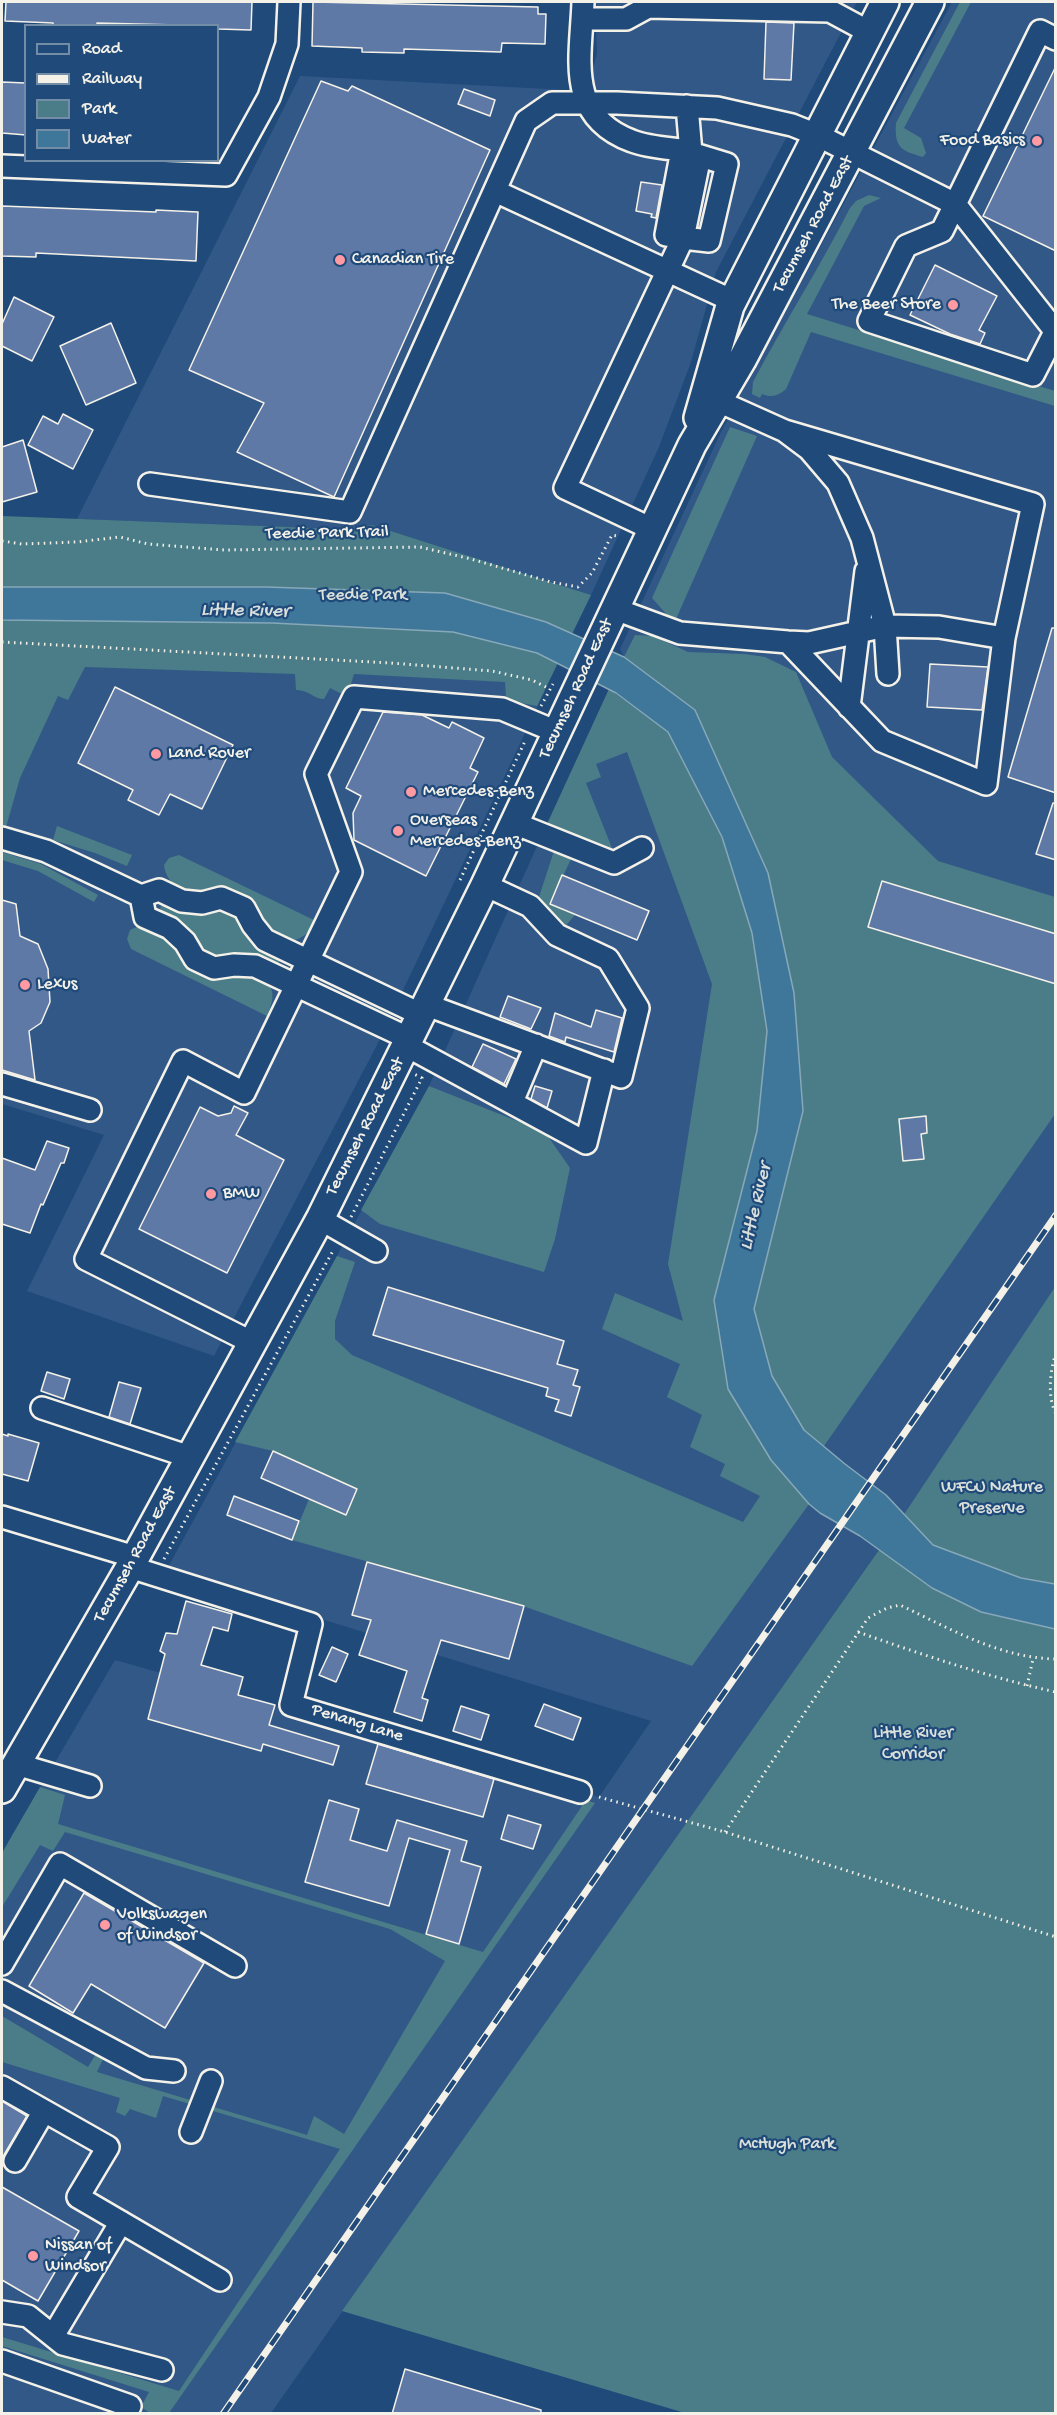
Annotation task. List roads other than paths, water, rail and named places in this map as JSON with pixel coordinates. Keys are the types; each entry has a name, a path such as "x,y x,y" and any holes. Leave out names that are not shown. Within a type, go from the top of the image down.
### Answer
{"main road":[{"name":"Tecumseh Road East","path":"692,445 708,380 733,301 885,2"},
{"name":"Tecumseh Road East","path":"2,1789 140,1566 190,1457 253,1343 332,1226 417,1026 692,445 742,360 930,2"}],"street":[{"path":"2,166 226,175 270,97 286,44 289,2"},
{"path":"697,155 632,141 601,124 586,103 580,84 583,10 626,19 648,7 830,11 869,32"},
{"path":"150,484 350,512 526,121 552,103 717,108 792,125 817,135 955,204 1055,332 1033,375 869,321 906,246 942,231 955,204 1040,31 1056,39"},
{"path":"652,530 565,488 668,271 691,239 697,155 687,106"},
{"path":"495,191 733,301"},
{"path":"718,401 785,431 1033,504 1004,638 986,784 882,741 788,642"},
{"path":"785,431 808,449 838,483 862,538 885,626 888,674"},
{"path":"849,707 868,559"},
{"path":"615,609 680,633 788,642 809,643 885,626 939,627 1004,638"},
{"path":"253,1343 86,1259 183,1061 244,1093 309,961 351,872 316,774 354,697 502,709 557,732"},
{"path":"514,823 614,863 642,848"},
{"path":"2,838 46,851 141,896 159,890 182,901 202,903 221,898 244,908 253,925 265,940 309,961 417,1026 512,1102 586,1143 604,1070"},
{"path":"141,896 145,917 170,928 184,942 195,959 214,968 234,965 255,966 297,986 417,1026 536,1045 621,1077 638,1008 608,959 557,935 530,906 485,885"},
{"path":"512,1102 536,1045"},
{"path":"2,1084 90,1110"},
{"path":"332,1226 376,1251"},
{"path":"42,1408 190,1457"},
{"path":"2,1517 140,1566"},
{"name":"Penang Lane","path":"140,1566 311,1624 291,1705 580,1792"},
{"path":"16,1764 90,1786"},
{"path":"2,1964 60,1864 235,1966"},
{"path":"2,1991 146,2068 174,2071"},
{"path":"190,2132 211,2081"},
{"path":"2,2087 108,2147 78,2197 220,2280"},
{"path":"15,2161 44,2110"},
{"path":"52,2336 121,2222"},
{"path":"2,2312 28,2316 63,2344 162,2370"},
{"path":"2,2361 130,2406 125,2414"}],"water":[{"name":"Little River","path":"2,587 266,587 445,593 546,622 624,657 695,710 768,873 794,993 803,1111 754,1309 772,1376 804,1430 886,1495 933,1545 1021,1578 1055,1584 1055,1629 981,1612 932,1588 860,1536 820,1513 809,1504 771,1460 728,1389 714,1300 757,1131 767,1031 752,933 722,837 668,732 616,693 537,653 453,632 272,623 2,620"}],"railway":[{"path":"223,2414 1056,1215"}],"place":[{"name":"Food Basics","path":"1037,141"},
{"name":"Canadian Tire","path":"340,260"},
{"name":"The Beer Store","path":"953,305"},
{"name":"Land Rover","path":"156,754"},
{"name":"Mercedes-Benz","path":"411,792"},
{"name":"Overseas Mercedes-Benz","path":"398,831"},
{"name":"Lexus","path":"25,985"},
{"name":"BMW","path":"211,1194"},
{"name":"Volkswagen of Windsor","path":"105,1925"},
{"name":"Nissan of Windsor","path":"33,2256"}],"park label":[{"name":"Teedie Park","path":"363,596"},
{"name":"WFCU Nature Preserve","path":"992,1498"},
{"name":"Little River Corridor","path":"913,1744"},
{"name":"McHugh Park","path":"787,2145"}]}
